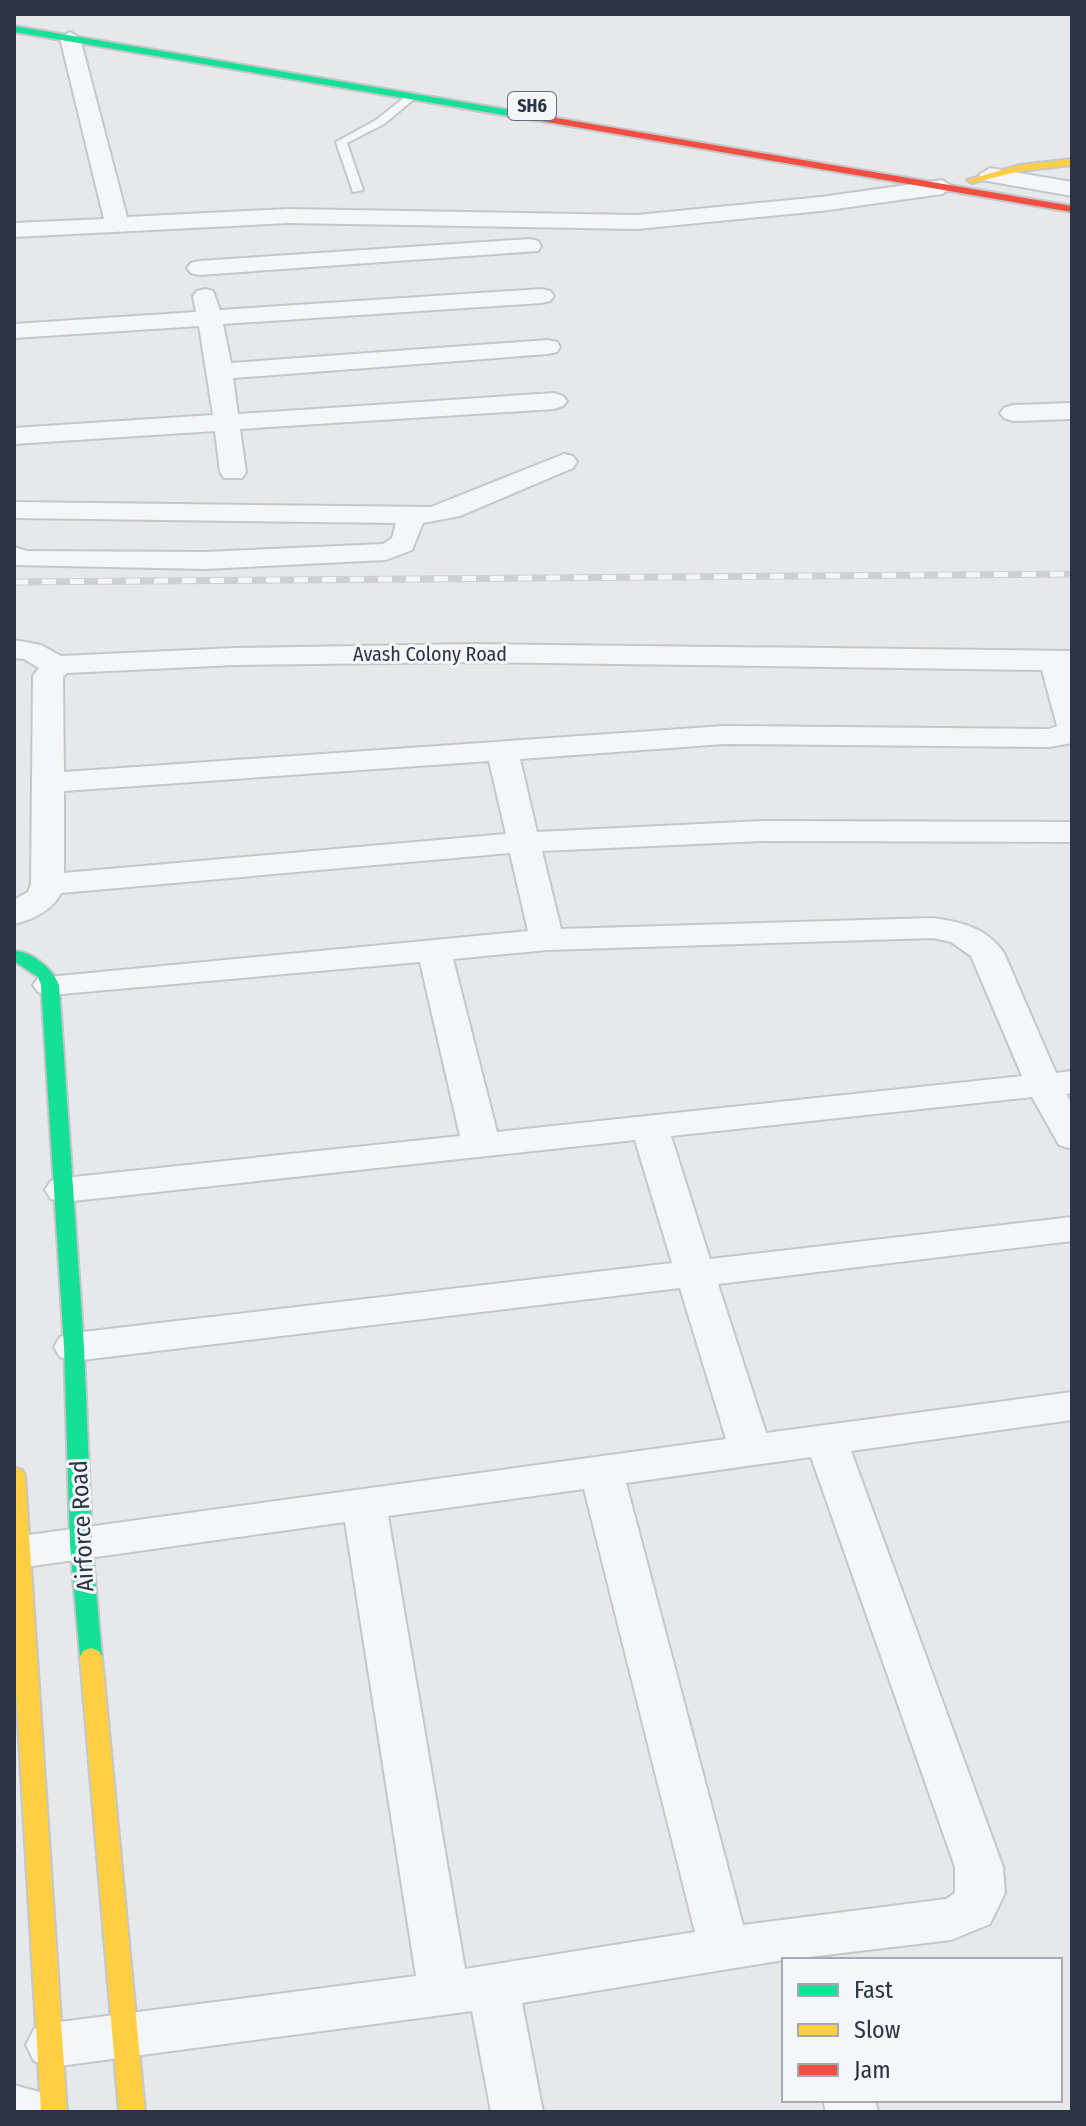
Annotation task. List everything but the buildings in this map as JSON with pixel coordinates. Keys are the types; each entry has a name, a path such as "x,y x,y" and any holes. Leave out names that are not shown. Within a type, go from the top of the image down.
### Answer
{"main road":[{"name":"SH6","path":"14,20 302,65 985,184 1047,199 1072,209"},
{"name":"SH6","path":"14,29 942,187 985,184 1047,199 1072,197"},
{"path":"985,184 1072,162"},
{"path":"15,942 46,974 50,985"},
{"name":"Airforce Road","path":"50,985 74,1347 81,1544 132,2112"},
{"path":"14,1475 19,1628 52,2045 54,2112"}],"street":[{"path":"70,38 117,224"},
{"path":"985,184 1072,189"},
{"path":"985,184 1018,206 1072,217"},
{"path":"14,230 288,216 655,221 821,204 942,187"},
{"path":"188,219 220,371 233,472"},
{"path":"199,268 530,246"},
{"path":"14,331 542,296"},
{"path":"220,371 548,347"},
{"path":"14,436 554,401"},
{"path":"1013,413 1072,411"},
{"path":"14,536 21,511 411,516 450,510 564,462"},
{"path":"14,555 22,559 162,562 299,559 386,552 399,549 405,543 411,516"},
{"path":"14,649 31,651 57,666 48,676 48,884 15,942"},
{"name":"Avash Colony Road","path":"57,666 104,660 364,654 717,654 923,661 1063,660"},
{"path":"47,783 758,734 1049,738 1066,735 1072,726 1063,660"},
{"path":"502,750 547,940"},
{"path":"48,884 525,842 762,831 1072,832"},
{"path":"50,985 547,940 933,928 956,931 976,939 987,953 1058,1084 1072,1137"},
{"path":"434,950 481,1144"},
{"path":"64,1190 1058,1084"},
{"path":"649,1126 751,1452"},
{"path":"74,1347 1072,1229"},
{"path":"18,1552 1072,1406"},
{"path":"52,2045 444,1994 724,1948 808,1949 951,1919 972,1910 980,1893 979,1867 826,1441"},
{"path":"601,1470 724,1948"},
{"path":"364,1504 444,1994"},
{"path":"493,1986 517,2112"},
{"path":"14,2108 35,2112"}],"lane":[{"path":"357,190 341,142 380,122 414,95"}],"railway":[{"path":"14,582 1072,574"}],"traffic: fast":[{"path":"14,29 533,117"},
{"path":"17,955 46,974 50,985 74,1347 81,1544 91,1657"}],"traffic: slow":[{"path":"972,180 1020,168 1072,162"},
{"path":"14,1475 54,2112"},
{"path":"91,1657 132,2112"}],"traffic: jam":[{"path":"533,117 1072,209"}]}
